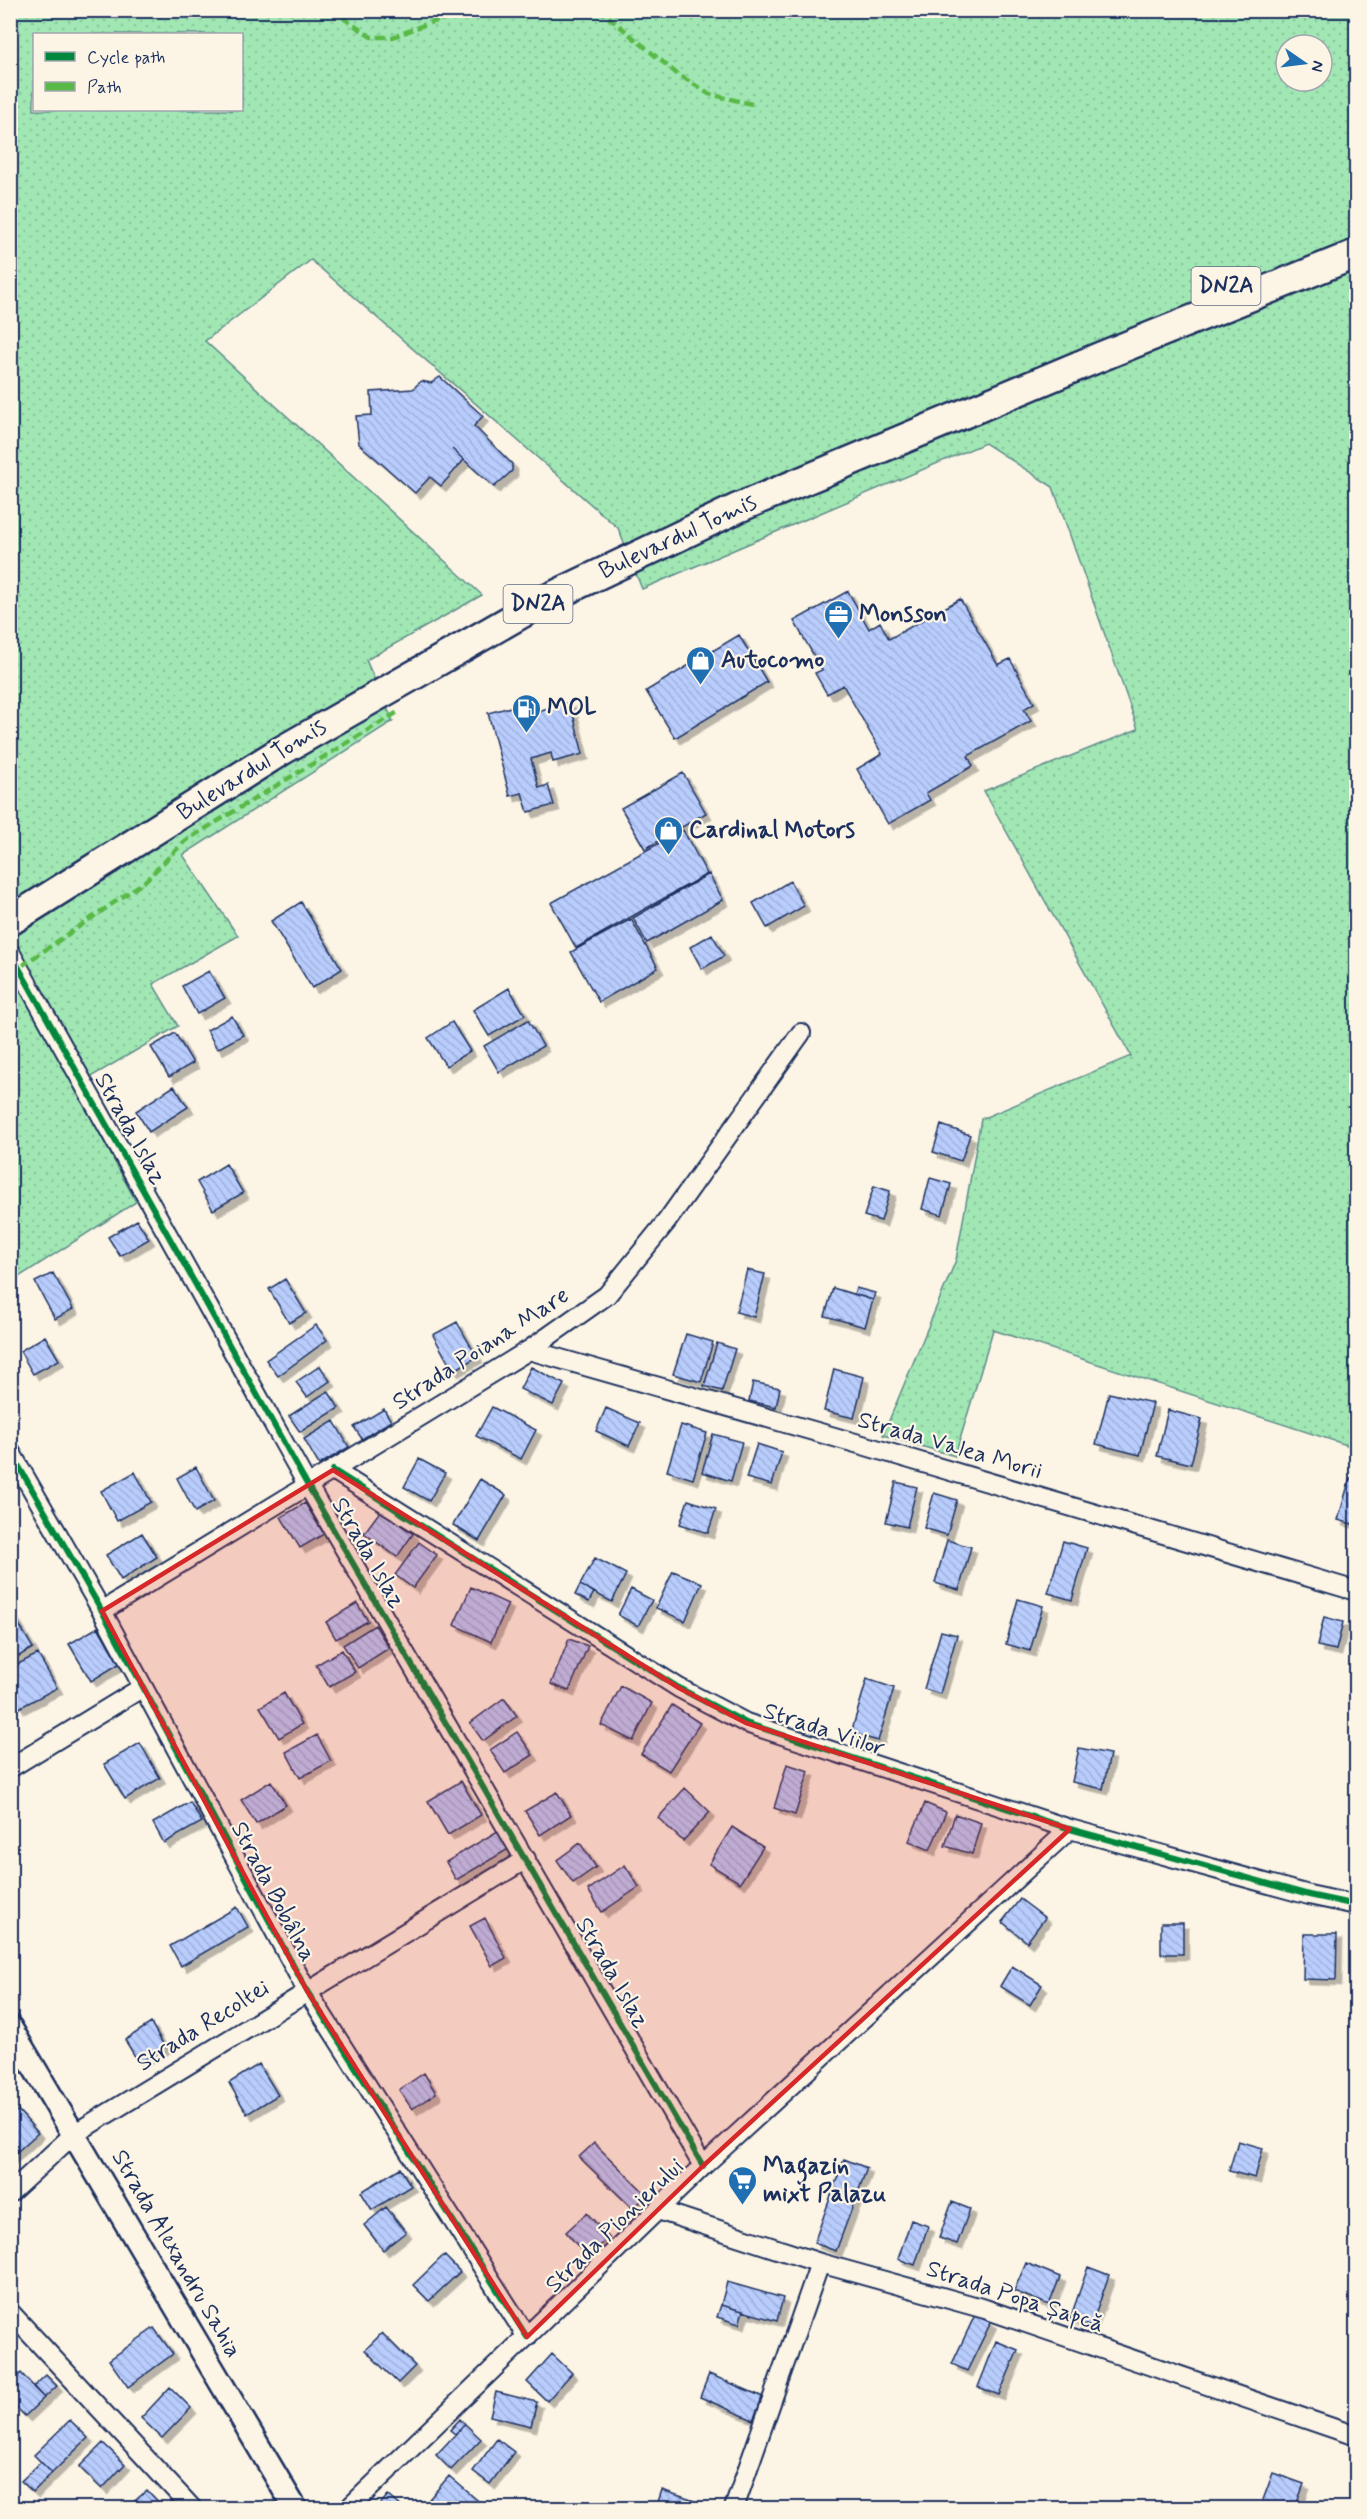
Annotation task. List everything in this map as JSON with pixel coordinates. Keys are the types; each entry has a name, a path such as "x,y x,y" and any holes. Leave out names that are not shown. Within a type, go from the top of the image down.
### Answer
{"main road":[{"name":"Bulevardul Tomis","path":"10,901 271,736 538,585 732,492 1095,339 1356,234"},
{"name":"Bulevardul Tomis","path":"10,921 280,751 546,600 738,508 1102,356 1356,254"}],"street":[{"name":"Strada Islaz","path":"10,952 308,1486 703,2166"},
{"name":"Strada Poiana Mare","path":"102,1611 529,1350 607,1295 667,1221 801,1033"},
{"name":"Strada Valea Morii","path":"529,1350 866,1446 1356,1591"},
{"name":"Strada Bobâlna","path":"10,1450 102,1611 306,1991 527,2337"},
{"name":"Strada Viilor","path":"333,1470 679,1688 746,1723 1070,1829 1309,1895 1356,1905"},
{"path":"10,1768 143,1687"},
{"name":"Strada Pionierului","path":"349,2508 703,2166 1070,1829"},
{"name":"Strada Recoltei","path":"10,2193 74,2134 526,1859"},
{"name":"Strada Alexandru Sahia","path":"10,2027 296,2508"},
{"name":"Strada Popa Șapcă","path":"658,2210 820,2264 985,2309 1356,2436"},
{"path":"734,2508 820,2264"},
{"path":"10,2313 192,2508"}],"highlighted area":[{"path":"333,1470 679,1688 746,1723 1070,1829 703,2166 527,2337 307,1991 102,1611"}],"green space":[{"path":"11,11 1356,11 1356,1448 993,1330 955,1456 883,1435 956,1260 981,1119 1131,1056 984,791 1138,729 1053,487 985,443 642,589 618,528 311,260 205,341 482,595 366,660 393,721 183,855 238,936 153,984 178,1026 75,1086 136,1202 11,1282"}],"building":[{"path":"440,377 483,416 474,426 512,464 512,471 494,487 452,449 464,460 441,486 430,477 415,493 359,444 356,416 372,415 371,392 413,389 421,381 431,383"},
{"path":"848,591 869,629 880,622 889,639 960,599 998,665 1010,659 1034,703 1024,709 1031,721 968,756 973,766 926,793 930,800 888,824 857,769 882,754 843,685 827,694 815,673 822,670 794,621"},
{"path":"739,635 767,682 675,738 646,691"},
{"path":"570,702 583,754 553,762 551,753 531,759 539,788 548,785 554,805 528,812 522,793 510,796 488,713 518,705 520,716"},
{"path":"683,773 706,813 645,849 621,808"},
{"path":"683,830 707,874 576,948 551,903"},
{"path":"709,874 723,900 647,943 633,918"},
{"path":"790,881 804,906 767,928 753,903"},
{"path":"301,902 342,969 312,988 271,921"},
{"path":"631,919 658,968 599,1002 571,952"},
{"path":"712,934 724,956 702,969 690,947"},
{"path":"209,971 225,998 197,1014 182,986"},
{"path":"509,988 525,1015 489,1036 473,1010"},
{"path":"232,1016 243,1035 217,1049 207,1030"},
{"path":"528,1020 543,1046 499,1072 484,1046"},
{"path":"452,1022 470,1051 446,1066 428,1038"},
{"path":"175,1033 193,1063 169,1077 151,1047"},
{"path":"174,1086 188,1107 149,1132 136,1111"},
{"path":"941,1125 970,1135 961,1161 933,1152"},
{"path":"226,1164 243,1193 213,1210 197,1182"},
{"path":"930,1178 951,1184 942,1215 922,1209"},
{"path":"874,1186 890,1191 881,1221 864,1216"},
{"path":"137,1220 149,1239 120,1256 108,1237"},
{"path":"747,1270 765,1274 754,1317 736,1312"},
{"path":"53,1273 73,1309 55,1319 35,1282"},
{"path":"285,1279 306,1313 289,1323 269,1289"},
{"path":"833,1288 873,1300 865,1327 825,1316"},
{"path":"856,1288 875,1293 873,1300 854,1294"},
{"path":"457,1322 477,1357 453,1371 433,1335"},
{"path":"316,1325 327,1340 278,1376 266,1360"},
{"path":"686,1334 713,1342 701,1382 673,1374"},
{"path":"45,1336 59,1360 33,1374 20,1351"},
{"path":"717,1343 735,1349 722,1391 704,1386"},
{"path":"320,1366 330,1381 307,1397 296,1382"},
{"path":"531,1367 564,1384 553,1405 520,1389"},
{"path":"834,1369 864,1377 854,1418 824,1411"},
{"path":"753,1382 780,1388 776,1407 749,1401"},
{"path":"328,1391 339,1408 300,1432 289,1416"},
{"path":"1109,1393 1153,1403 1140,1455 1096,1444"},
{"path":"492,1407 536,1430 521,1459 476,1436"},
{"path":"606,1408 640,1423 629,1446 596,1431"},
{"path":"384,1409 391,1421 362,1439 354,1427"},
{"path":"1168,1410 1202,1419 1191,1464 1157,1456"},
{"path":"334,1421 349,1447 319,1465 304,1439"},
{"path":"681,1425 707,1433 693,1479 667,1471"},
{"path":"713,1434 742,1442 731,1481 702,1472"},
{"path":"757,1444 782,1452 772,1485 746,1478"},
{"path":"419,1459 445,1473 429,1501 404,1487"},
{"path":"196,1467 214,1501 195,1512 177,1478"},
{"path":"135,1472 151,1502 117,1521 101,1491"},
{"path":"1350,1478 1356,1480 1356,1525 1338,1520"},
{"path":"480,1479 506,1495 479,1541 453,1525"},
{"path":"896,1482 917,1487 907,1527 886,1522"},
{"path":"934,1493 957,1500 947,1535 924,1528"},
{"path":"688,1500 716,1509 708,1533 680,1524"},
{"path":"305,1503 324,1534 300,1548 281,1517"},
{"path":"381,1510 413,1534 397,1557 364,1533"},
{"path":"142,1533 157,1557 121,1580 106,1555"},
{"path":"947,1540 971,1547 959,1590 935,1583"},
{"path":"1063,1541 1087,1548 1072,1600 1048,1593"},
{"path":"419,1542 437,1555 413,1588 395,1575"},
{"path":"595,1558 626,1574 612,1602 580,1585"},
{"path":"673,1571 702,1583 685,1621 656,1608"},
{"path":"580,1585 594,1592 589,1602 575,1595"},
{"path":"471,1587 508,1604 491,1642 454,1625"},
{"path":"631,1589 652,1600 638,1626 618,1615"},
{"path":"1018,1599 1043,1606 1030,1651 1006,1644"},
{"path":"357,1603 368,1621 336,1639 326,1622"},
{"path":"10,1609 33,1648 10,1661"},
{"path":"1324,1617 1343,1622 1336,1650 1317,1646"},
{"path":"375,1625 389,1648 358,1668 343,1645"},
{"path":"98,1627 119,1664 91,1681 69,1644"},
{"path":"941,1631 957,1635 940,1694 924,1689"},
{"path":"569,1639 588,1646 569,1691 551,1684"},
{"path":"342,1650 355,1672 329,1687 316,1665"},
{"path":"38,1654 57,1688 19,1708 10,1692 10,1668"},
{"path":"867,1679 894,1688 878,1741 851,1733"},
{"path":"621,1686 652,1703 633,1741 601,1725"},
{"path":"284,1693 302,1724 279,1738 260,1707"},
{"path":"504,1698 517,1716 483,1741 470,1723"},
{"path":"672,1705 700,1723 669,1771 641,1754"},
{"path":"517,1732 533,1755 505,1773 490,1750"},
{"path":"317,1735 331,1761 300,1778 286,1752"},
{"path":"140,1743 160,1778 125,1799 104,1764"},
{"path":"1079,1748 1110,1754 1103,1789 1072,1782"},
{"path":"787,1764 809,1771 795,1815 774,1808"},
{"path":"271,1781 286,1805 256,1824 241,1800"},
{"path":"461,1781 481,1815 448,1835 428,1801"},
{"path":"685,1788 710,1812 683,1841 658,1818"},
{"path":"557,1792 571,1815 540,1835 525,1811"},
{"path":"190,1802 202,1822 164,1843 153,1823"},
{"path":"925,1803 946,1812 930,1850 909,1841"},
{"path":"955,1814 981,1823 972,1854 945,1846"},
{"path":"732,1827 763,1847 740,1883 709,1864"},
{"path":"501,1829 512,1847 456,1880 446,1862"},
{"path":"580,1843 596,1867 573,1883 557,1860"},
{"path":"625,1865 639,1887 602,1912 588,1890"},
{"path":"1020,1899 1045,1918 1027,1942 1002,1922"},
{"path":"237,1907 248,1927 181,1966 170,1946"},
{"path":"485,1918 506,1958 492,1966 470,1926"},
{"path":"1161,1923 1183,1923 1183,1954 1161,1954"},
{"path":"1304,1934 1337,1934 1336,1980 1303,1979"},
{"path":"1012,1966 1042,1985 1030,2005 1000,1986"},
{"path":"151,2023 165,2047 139,2063 125,2040"},
{"path":"259,2064 278,2095 247,2114 229,2083"},
{"path":"424,2073 436,2093 412,2109 399,2090"},
{"path":"18,2110 38,2133 10,2158 10,2116"},
{"path":"1238,2141 1263,2148 1255,2178 1229,2171"},
{"path":"594,2143 647,2195 633,2209 579,2157"},
{"path":"844,2159 867,2168 836,2251 814,2243"},
{"path":"400,2168 411,2186 372,2210 361,2192"},
{"path":"952,2202 970,2209 957,2244 939,2238"},
{"path":"386,2207 406,2232 383,2250 364,2225"},
{"path":"587,2213 609,2238 587,2257 566,2232"},
{"path":"911,2220 928,2226 915,2265 898,2259"},
{"path":"444,2255 460,2272 429,2301 413,2285"},
{"path":"1026,2263 1060,2277 1049,2305 1014,2291"},
{"path":"1088,2267 1109,2275 1091,2327 1070,2319"},
{"path":"727,2282 783,2298 777,2321 721,2305"},
{"path":"721,2305 743,2311 739,2324 717,2317"},
{"path":"975,2315 991,2322 967,2371 952,2364"},
{"path":"154,2328 173,2354 128,2387 109,2360"},
{"path":"382,2333 415,2366 398,2383 365,2350"},
{"path":"996,2341 1018,2350 999,2395 978,2387"},
{"path":"552,2354 572,2373 547,2401 527,2382"},
{"path":"21,2373 44,2398 25,2416 10,2401 10,2383"},
{"path":"709,2374 763,2397 753,2420 700,2397"},
{"path":"46,2375 57,2386 44,2398 33,2387"},
{"path":"170,2387 191,2408 162,2438 141,2418"},
{"path":"496,2392 537,2402 531,2426 490,2416"},
{"path":"460,2419 465,2424 455,2434 450,2430"},
{"path":"70,2420 88,2438 52,2473 34,2455"},
{"path":"465,2424 481,2439 451,2470 436,2455"},
{"path":"497,2439 514,2452 490,2484 473,2471"},
{"path":"103,2443 125,2464 102,2489 79,2467"},
{"path":"41,2462 52,2473 33,2492 21,2481"},
{"path":"1273,2473 1304,2484 1295,2508 1260,2508"},
{"path":"449,2476 483,2505 480,2508 430,2508 425,2504"},
{"path":"147,2490 164,2508 127,2508"},
{"path":"662,2490 715,2508 656,2508"},
{"path":"388,2495 403,2508 377,2508"}],"marked path":[{"path":"332,10 371,37 393,37 429,23 482,10"},
{"path":"597,10 605,14 676,73 709,94 752,104"},
{"path":"10,974 144,882 185,841 398,712"}],"cycle path":[{"path":"10,952 308,1486 703,2166"},
{"path":"10,1451 102,1611 307,1991 527,2337"},
{"path":"333,1470 679,1688 746,1723 1070,1829 1309,1895 1356,1905"}],"place":[{"name":"Monsson","path":"838,640"},
{"name":"Autocomo","path":"700,686"},
{"name":"MOL","path":"526,734"},
{"name":"Cardinal Motors","path":"668,856"},
{"name":"Magazin mixt Palazu","path":"742,2206"}]}
